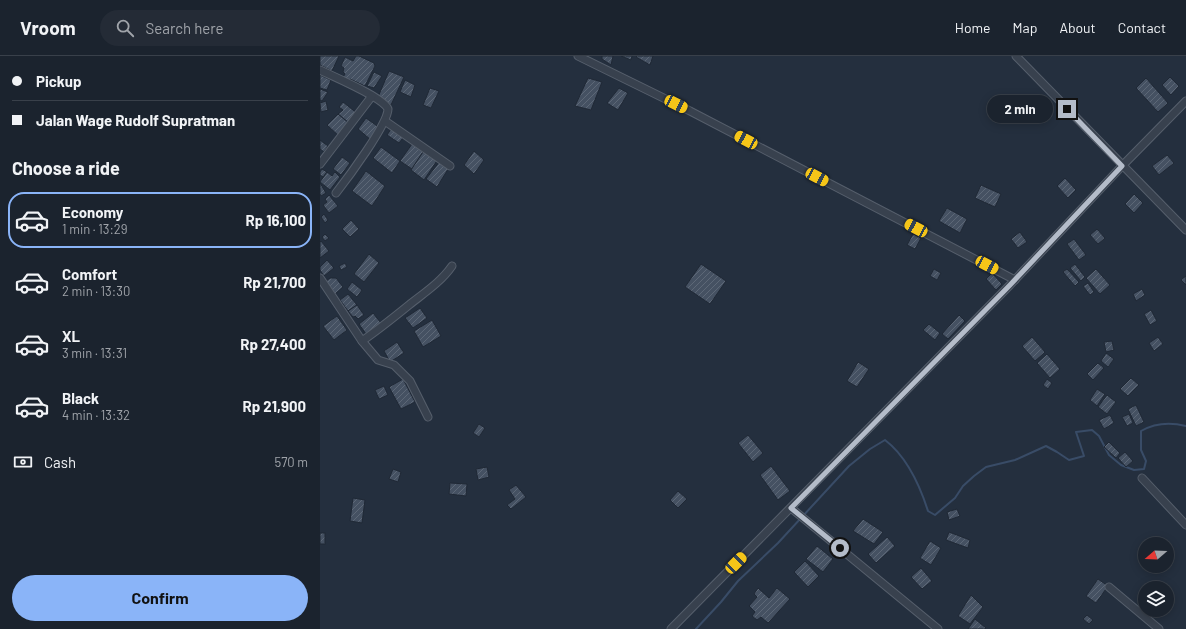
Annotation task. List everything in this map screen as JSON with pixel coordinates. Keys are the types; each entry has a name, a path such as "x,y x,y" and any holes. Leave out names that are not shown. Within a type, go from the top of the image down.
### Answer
{"street":[{"path":"578,56 690,111 1015,280"},
{"path":"1016,56 1186,230"},
{"path":"320,70 372,96 387,107 388,113 385,121 365,153 336,193"},
{"path":"320,164 372,96"},
{"path":"671,629 1015,280 1126,170 1186,101"},
{"path":"385,121 450,166"},
{"path":"362,341 381,328 430,289 446,275 452,266"},
{"path":"320,278 362,341 378,360 394,365 410,381 428,417"},
{"path":"1142,478 1186,525"},
{"path":"791,508 938,629"},
{"path":"1109,587 1159,629"}],"building":[{"path":"320,56 339,56 332,71 320,65"},
{"path":"356,56 374,63 375,66 365,86 350,79 348,82 342,79 345,74 343,72 344,68 341,66 345,57 353,61"},
{"path":"602,56 613,56 611,65 602,59"},
{"path":"621,56 632,56 631,60"},
{"path":"653,56 650,65 636,57"},
{"path":"389,71 404,77 391,105 378,97"},
{"path":"374,72 382,76 374,88 367,86"},
{"path":"320,75 331,80 327,90 320,88"},
{"path":"1170,77 1179,86 1171,95 1162,85"},
{"path":"588,78 602,82 591,110 575,106"},
{"path":"1146,78 1168,103 1158,112 1136,88"},
{"path":"405,80 415,85 411,97 400,92"},
{"path":"430,88 439,91 431,108 423,105"},
{"path":"619,88 628,93 618,110 607,103"},
{"path":"320,89 328,92 322,101 320,100"},
{"path":"326,101 328,110 321,112 320,103"},
{"path":"343,102 358,114 349,123 338,114 343,110 339,107"},
{"path":"338,114 350,124 340,137 327,125"},
{"path":"366,118 380,128 371,140 358,129"},
{"path":"393,126 406,134 399,143 387,135"},
{"path":"320,140 328,146 324,152 320,149"},
{"path":"412,144 423,152 412,169 400,161"},
{"path":"381,147 400,161 392,173 373,158"},
{"path":"425,149 438,159 424,180 411,170"},
{"path":"474,151 484,160 474,174 464,165"},
{"path":"1167,155 1174,163 1159,175 1152,166"},
{"path":"342,157 350,163 341,175 333,169"},
{"path":"440,161 450,166 437,187 426,179"},
{"path":"322,169 327,172 323,177 320,175"},
{"path":"366,171 385,186 372,206 352,191"},
{"path":"327,172 332,176 335,172 340,177 330,190 320,182"},
{"path":"1065,178 1076,190 1068,198 1057,186"},
{"path":"320,183 326,193 321,196 320,194"},
{"path":"981,185 1001,194 995,207 975,198"},
{"path":"1134,194 1143,203 1134,213 1125,204"},
{"path":"329,195 338,206 329,213 323,205 327,202 325,199"},
{"path":"947,208 967,219 960,233 939,221"},
{"path":"324,214 328,220 325,223 321,217"},
{"path":"351,220 359,229 350,237 342,229"},
{"path":"1097,229 1105,238 1098,244 1090,235"},
{"path":"1020,232 1027,242 1018,248 1011,239"},
{"path":"325,234 329,238 325,241 322,237"},
{"path":"913,234 921,238 915,249 907,245"},
{"path":"1074,239 1086,255 1079,260 1067,244"},
{"path":"321,241 329,251 320,258 320,242"},
{"path":"369,254 379,263 364,282 354,274"},
{"path":"327,260 334,268 324,276 320,270 320,267"},
{"path":"345,263 347,267 341,270 339,266"},
{"path":"701,264 726,281 710,304 685,287"},
{"path":"1075,264 1085,277 1081,281 1070,268"},
{"path":"934,269 941,273 937,280 930,276"},
{"path":"1067,269 1079,282 1075,286 1063,272"},
{"path":"1096,269 1110,285 1100,294 1086,278"},
{"path":"992,273 1002,284 996,290 986,279"},
{"path":"1186,276 1186,285 1181,280"},
{"path":"330,278 336,278 343,287 335,294 325,282"},
{"path":"352,282 362,290 357,297 347,289"},
{"path":"1088,283 1094,292 1090,295 1083,286"},
{"path":"1142,289 1145,295 1136,301 1133,294"},
{"path":"348,294 357,305 348,311 340,300"},
{"path":"357,305 364,315 358,319 355,316 353,317 348,311"},
{"path":"420,308 427,318 413,328 405,318"},
{"path":"1151,310 1157,321 1150,325 1144,314"},
{"path":"373,313 381,323 366,334 359,324"},
{"path":"959,315 965,321 948,339 942,334"},
{"path":"337,316 347,330 334,340 323,326"},
{"path":"432,320 441,336 423,347 414,331"},
{"path":"929,324 940,333 935,340 923,330"},
{"path":"1032,337 1045,352 1035,361 1022,346"},
{"path":"1158,337 1163,344 1154,351 1149,343"},
{"path":"1112,341 1114,350 1106,352 1104,342"},
{"path":"397,342 404,353 390,362 384,351"},
{"path":"1106,353 1114,359 1108,367 1101,361"},
{"path":"1047,354 1060,369 1050,378 1037,363"},
{"path":"858,362 869,369 857,387 847,381"},
{"path":"1098,363 1104,368 1093,380 1087,374"},
{"path":"1131,378 1139,385 1128,396 1120,389"},
{"path":"403,379 415,402 401,409 389,387"},
{"path":"1047,379 1052,383 1048,389 1043,385"},
{"path":"384,386 388,395 379,399 375,390"},
{"path":"1097,389 1105,394 1097,406 1090,400"},
{"path":"1107,395 1116,402 1107,414 1098,407"},
{"path":"1136,405 1144,422 1136,426 1128,409"},
{"path":"1129,414 1133,423 1127,426 1122,417"},
{"path":"1110,415 1114,423 1104,429 1099,420"},
{"path":"479,424 485,428 479,437 473,433"},
{"path":"748,435 763,453 753,462 738,443"},
{"path":"1109,442 1120,453 1116,458 1104,447"},
{"path":"1125,452 1133,461 1126,467 1118,458"},
{"path":"771,466 790,491 778,500 760,475"},
{"path":"487,467 489,477 478,480 476,469"},
{"path":"393,469 401,472 398,482 389,479"},
{"path":"450,483 467,484 466,496 449,494"},
{"path":"516,485 526,497 511,509 507,505 515,499 509,490"},
{"path":"678,491 687,499 678,508 670,500"},
{"path":"353,498 365,500 362,523 350,521"},
{"path":"957,509 960,516 949,520 947,512"},
{"path":"863,519 883,532 874,544 853,531"},
{"path":"949,532 970,540 968,548 946,540"},
{"path":"320,533 325,533 325,544 320,544"},
{"path":"887,537 895,546 876,563 868,554"},
{"path":"930,541 941,548 931,565 920,558"},
{"path":"817,546 833,559 823,572 806,559"},
{"path":"805,561 819,576 808,587 794,572"},
{"path":"921,568 932,581 922,589 911,577"},
{"path":"1098,579 1108,586 1096,603 1086,596"},
{"path":"758,588 769,598 777,588 790,599 768,623 761,617 757,620 752,616 755,612 749,606 757,597 754,594"},
{"path":"971,595 983,607 970,624 958,616"},
{"path":"1087,615 1093,620 1089,624 1083,619"},
{"path":"975,619 986,628 968,629"}],"waterway":[{"path":"696,629 738,581 778,543 849,466 870,449 885,440 906,463 921,492 928,511 935,515 955,498 963,486 986,467 1015,460 1046,446 1069,460 1084,456 1076,432 1092,430 1099,436 1109,455 1121,465 1134,470 1144,469 1146,461 1141,450 1141,431 1152,426 1163,424 1186,426"}],"route":[{"path":"840,548 791,508 1083,210 1122,166 1067,109"}]}
